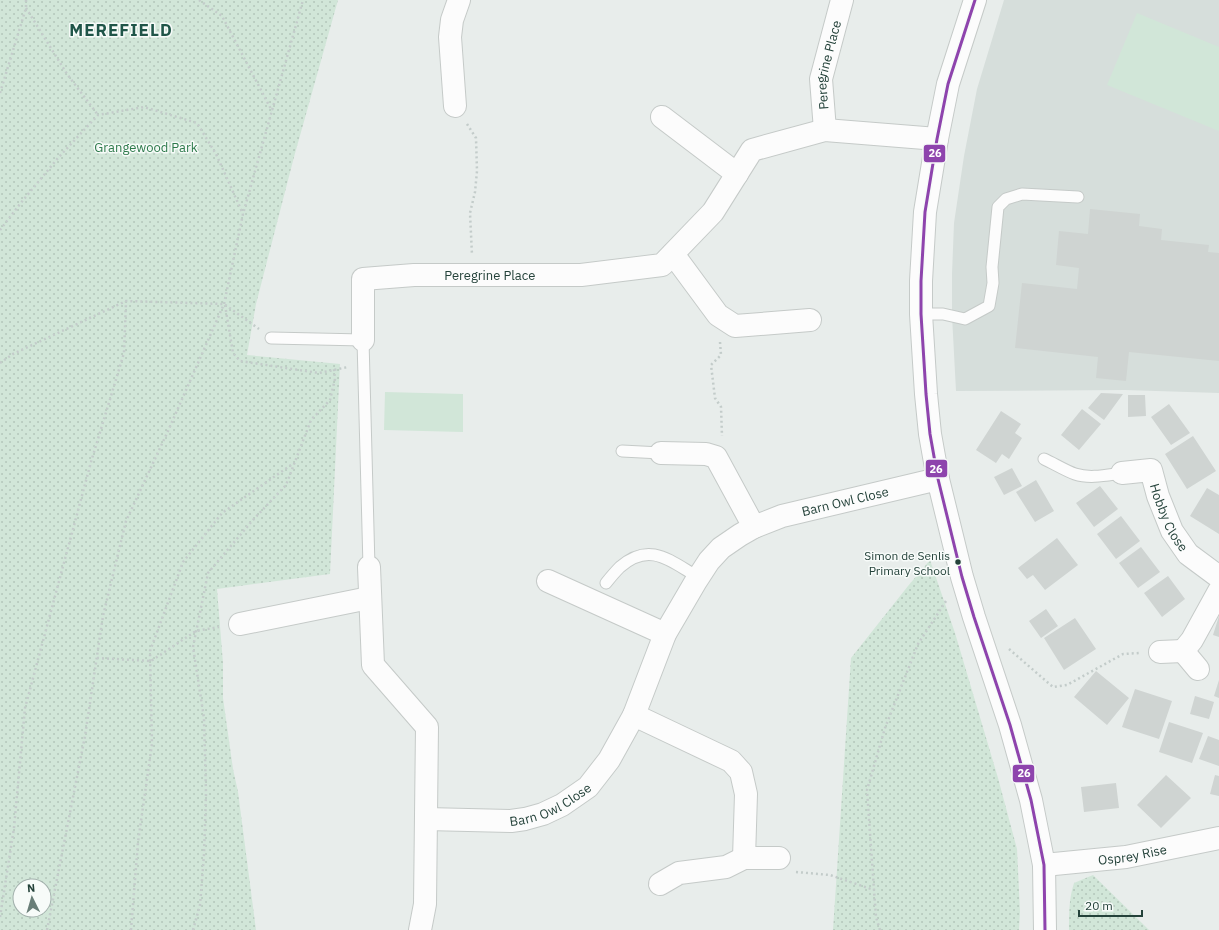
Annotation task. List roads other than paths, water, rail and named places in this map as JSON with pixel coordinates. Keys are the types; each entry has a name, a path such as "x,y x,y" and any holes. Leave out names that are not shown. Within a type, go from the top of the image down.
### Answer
{"street":[{"path":"455,106 450,36 452,20 459,0"},
{"name":"Peregrine Place","path":"825,130 821,79 842,0"},
{"path":"975,0 948,84 925,212 921,281 921,314 926,394 929,426 938,479 962,577 1010,725 1031,800 1044,865 1045,930"},
{"path":"662,117 738,174"},
{"name":"Peregrine Place","path":"363,340 363,279 414,276 581,275 662,265 713,212 752,150 825,130 937,139"},
{"path":"673,254 718,315 735,326 810,320"},
{"path":"661,453 706,454 716,457 754,527"},
{"name":"Hobby Close","path":"1122,473 1151,470 1158,496 1172,531 1188,554 1219,577"},
{"name":"Barn Owl Close","path":"426,819 511,821 543,814 562,805 588,786 609,760 634,715 665,634 698,577 709,561 721,548 754,527 782,516 938,479"},
{"path":"369,567 369,598 373,665 428,727 425,904 420,930"},
{"path":"548,581 665,634"},
{"path":"1160,652 1183,651 1192,640 1219,591"},
{"path":"240,624 369,598"},
{"path":"1183,651 1198,669"},
{"path":"634,715 731,761 741,772 746,794 744,858"},
{"name":"Osprey Rise","path":"1044,865 1126,857 1219,838"},
{"path":"660,884 679,873 726,867 744,858 779,858"}],"lane":[{"path":"921,314 943,314 965,319 989,306 993,283 992,267 998,208 1006,199 1022,194 1078,197"},
{"path":"271,338 363,340 369,567"},
{"path":"622,451 661,453"},
{"path":"1044,459 1074,474 1084,476 1122,473"},
{"path":"606,583 620,567 633,558 649,554 656,554 664,557 698,577"}],"place":[{"name":"Simon de Senlis Primary School","path":"958,562"}],"district":[{"name":"MEREFIELD","path":"121,30"}],"park label":[{"name":"Grangewood Park","path":"146,147"}]}
